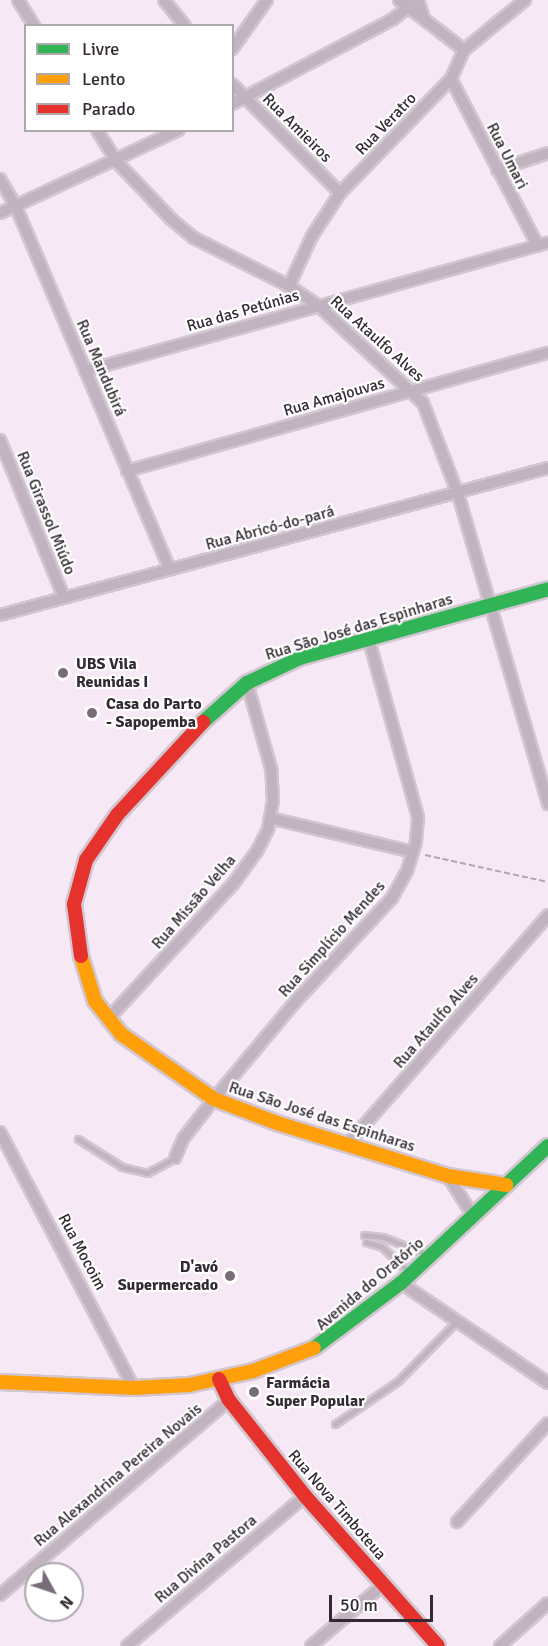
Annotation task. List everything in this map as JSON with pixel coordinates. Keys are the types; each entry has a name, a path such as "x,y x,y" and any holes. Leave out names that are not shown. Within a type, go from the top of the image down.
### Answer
{"street":[{"path":"18,0 33,24"},
{"path":"164,0 183,24"},
{"path":"234,46 267,0"},
{"path":"399,0 410,9 423,15 464,50"},
{"path":"234,103 410,9 418,0 423,15"},
{"name":"Rua Veratro","path":"289,286 312,236 340,193 451,79 464,50 525,0"},
{"name":"Rua Umari","path":"451,79 497,170 543,244"},
{"name":"Rua Amieiros","path":"234,86 340,193"},
{"name":"Rua Ataulfo Alves","path":"98,132 116,161 144,193 195,238 289,286 319,306 413,390 434,426 458,494 492,604 548,804"},
{"path":"0,213 116,161 174,132"},
{"path":"497,170 548,153"},
{"name":"Rua Mandubirá","path":"0,179 16,207 170,570"},
{"name":"Rua das Petúnias","path":"86,371 543,244"},
{"name":"Rua Amajouvas","path":"128,471 548,353"},
{"name":"Rua Girassol Miúdo","path":"0,440 64,598"},
{"name":"Rua Abricó-do-pará","path":"0,615 548,468"},
{"name":"Rua São José das Espinharas","path":"506,1185 448,1176 346,1146 214,1099 172,1073 107,1020 87,984 74,904 79,879 117,815 206,719 247,683 300,658 548,589"},
{"name":"Rua Simplício Mendes","path":"175,1158 183,1139 214,1099 295,1002 392,898 413,852 418,817 415,800 369,640"},
{"name":"Rua Missão Velha","path":"107,1020 233,884 257,851 270,818 271,768 247,683"},
{"path":"270,818 413,852"},
{"name":"Rua Ataulfo Alves","path":"346,1146 548,915"},
{"name":"Rua Mocoim","path":"1,1137 134,1388"},
{"name":"Avenida do Oratório","path":"0,1382 134,1388 219,1379 253,1371 320,1346 406,1279 548,1146"},
{"path":"448,1176 473,1216"},
{"path":"406,1279 457,1321 548,1383"},
{"name":"Rua Nova Timboteua","path":"219,1379 229,1400 305,1496 438,1646"},
{"name":"Rua Alexandrina Pereira Novais","path":"0,1596 229,1400"},
{"path":"457,1522 548,1423"},
{"name":"Rua Divina Pastora","path":"127,1646 305,1496"},
{"path":"311,1646 384,1584"},
{"path":"500,1646 548,1603"}],"lane":[{"path":"78,1139 122,1167 147,1173 175,1158"},
{"path":"364,1235 383,1237 430,1256"},
{"path":"366,1242 382,1247 406,1279"},
{"path":"335,1424 398,1381 457,1321"}],"path":[{"path":"413,852 548,882"}],"traffic: fast":[{"path":"203,722 247,683 300,658 548,589"},
{"path":"314,1348 401,1283 548,1146"}],"traffic: slow":[{"path":"81,956 95,1001 121,1034 214,1099 277,1123 448,1176 506,1185"},
{"path":"0,1382 134,1388 189,1385 253,1371 314,1348"}],"traffic: jam":[{"path":"81,956 74,904 86,860 117,815 203,722"},
{"path":"219,1379 229,1400 305,1496 438,1646"}],"place":[{"name":"UBS Vila Reunidas I","path":"63,673"},
{"name":"Casa do Parto - Sapopemba","path":"92,713"},
{"name":"D'avó Supermercado","path":"230,1276"},
{"name":"Farmácia Super Popular","path":"254,1392"}]}
